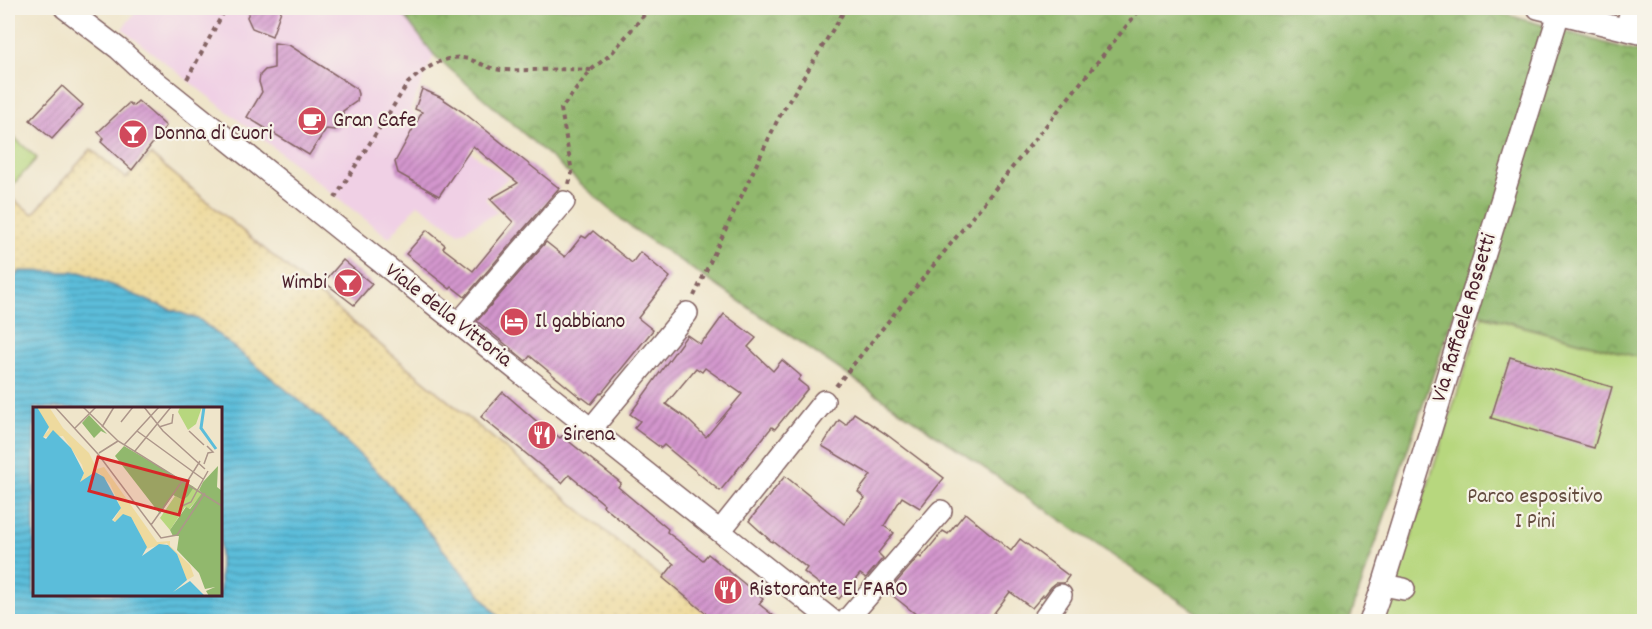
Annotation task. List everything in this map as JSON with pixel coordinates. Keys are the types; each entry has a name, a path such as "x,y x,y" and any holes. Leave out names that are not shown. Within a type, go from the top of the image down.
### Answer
{"street":[{"name":"Viale della Vittoria","path":"65,8 119,49 145,73 458,324 834,621"},
{"path":"1538,8 1635,31 1632,8"},
{"name":"Via Raffaele Rossetti","path":"1370,621 1559,13"},
{"path":"458,324 564,202"},
{"path":"591,429 687,313"},
{"path":"720,531 824,401"},
{"path":"845,621 941,511"},
{"path":"1383,585 1404,589"},
{"path":"1042,621 1061,595"}],"path":[{"path":"176,98 226,8"},
{"path":"564,202 572,172 561,109 591,70 611,54 650,8"},
{"path":"687,313 778,119 846,8"},
{"path":"824,401 1141,8"},
{"path":"323,216 408,83 436,63 453,58 468,58 483,66 500,70 566,68 591,70"}],"shaded area":[{"path":"139,8 398,8 434,55 410,110 508,178 485,199 498,212 459,233 418,204 389,238 122,29"}],"green space":[{"path":"398,8 1484,8 1644,54 1644,353 1641,358 1456,308 1349,621 1209,621 629,226 434,55"},
{"path":"8,132 37,158 10,188 8,186"},
{"name":"Parco espositivo I Pini","path":"1482,316 1641,358 1644,353 1644,621 1384,622"}],"sand":[{"path":"91,149 126,178 151,155 680,593 717,621 502,621 386,480 322,419 200,320 156,304 20,271 8,285 8,196 33,214"}],"water":[{"path":"20,271 81,272 200,320 322,419 386,480 502,621 8,621 8,285"}],"building":[{"path":"251,8 282,8 272,36 252,28 247,17"},
{"path":"274,43 289,45 356,88 358,94 357,101 343,111 343,124 335,130 326,129 309,155 247,117 262,92 259,82 260,75 265,70 274,68"},
{"path":"62,86 83,105 52,139 30,120"},
{"path":"422,89 440,97 463,112 559,188 465,297 452,287 450,289 406,254 427,230 445,245 443,248 473,271 513,222 490,199 518,183 473,146 439,196 398,173 395,162 422,112 415,109"},
{"name":"Donna di Cuori","path":"138,101 166,126 132,170 101,142 104,138 98,132 129,103 133,106"},
{"path":"593,231 632,263 640,252 670,277 638,318 653,330 591,404 530,356 526,361 477,321 546,242 565,257 582,236 586,238"},
{"name":"Wimbi","path":"343,260 372,284 354,305 324,282"},
{"path":"724,314 756,338 748,347 773,371 782,360 801,376 798,380 808,388 775,429 772,427 720,491 664,445 661,448 634,428 640,421 630,414 687,335 700,344","holes":["696,368 702,372 705,368 742,394 706,437 686,418 666,404"]},
{"path":"1510,357 1612,387 1594,448 1491,418"},
{"path":"503,392 541,425 560,438 562,436 621,483 618,487 668,529 667,532 703,560 708,554 763,599 759,604 780,621 715,621 663,578 674,564 569,475 562,483 481,417"},
{"path":"854,413 944,478 920,508 902,497 884,526 894,533 878,553 883,558 866,578 860,574 839,599 804,572 807,568 772,542 749,521 785,476 844,524 865,498 858,492 871,475 822,446 839,420 846,425"},
{"path":"965,513 1011,551 1020,539 1069,576 1064,583 1056,583 1051,587 1032,608 1010,592 988,621 941,621 929,613 922,619 888,592 943,531 948,534"}],"place":[{"name":"Gran Cafe","path":"312,121"},
{"name":"Donna di Cuori","path":"133,134"},
{"name":"Wimbi","path":"348,283"},
{"name":"Il gabbiano","path":"514,322"},
{"name":"Sirena","path":"542,435"},
{"name":"Ristorante El FARO","path":"728,590"}]}
